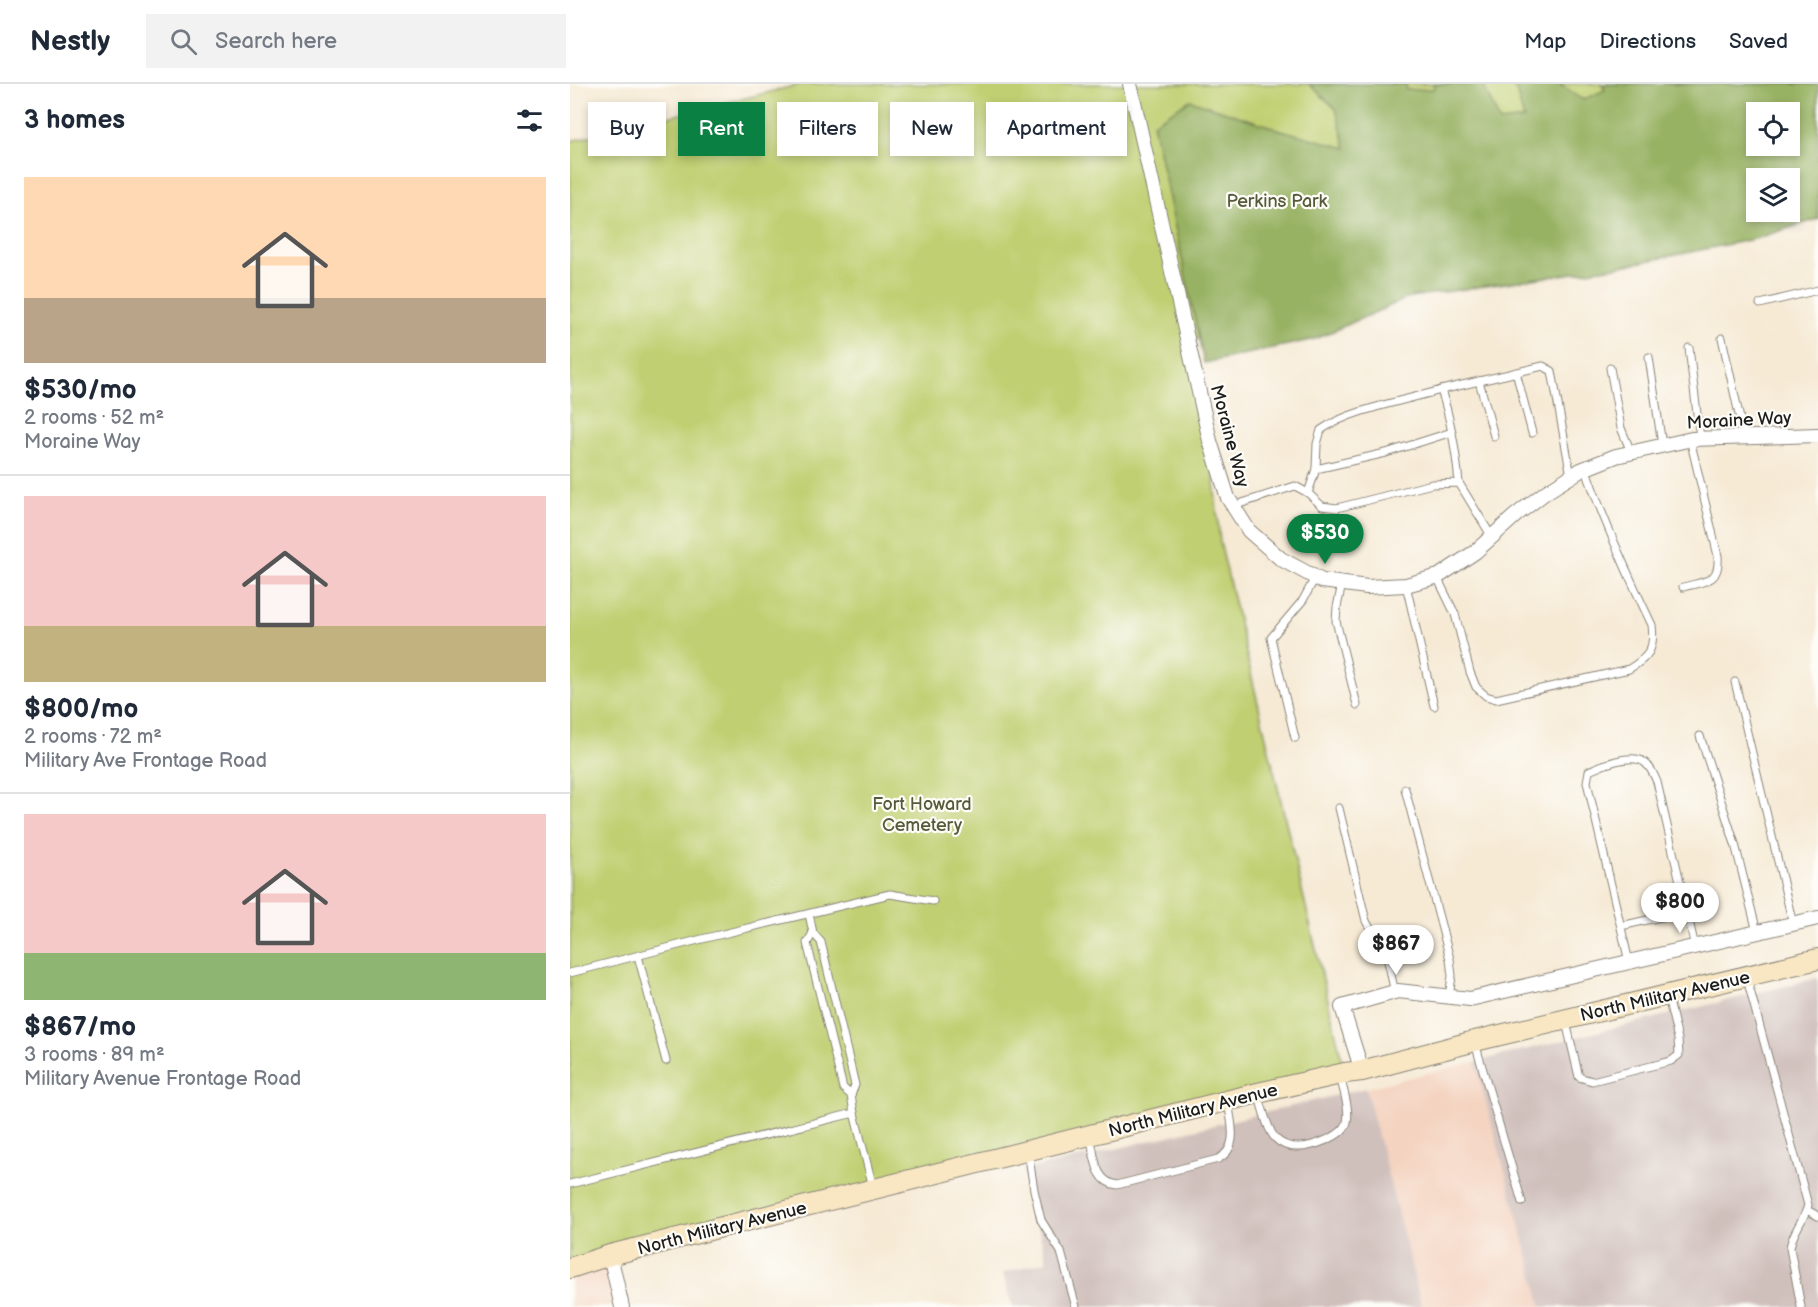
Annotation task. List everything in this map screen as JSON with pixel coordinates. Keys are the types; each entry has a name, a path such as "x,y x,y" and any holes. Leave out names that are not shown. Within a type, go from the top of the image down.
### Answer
{"main road":[{"name":"North Military Avenue","path":"570,1268 1258,1093 1362,1071 1475,1041 1818,959"}],"street":[{"name":"Moraine Way","path":"1130,84 1210,441 1228,498 1249,531 1281,559 1315,578 1367,587 1406,585 1437,577 1475,552 1516,515 1571,476 1585,468 1630,452 1695,439 1818,435"},
{"path":"1362,1071 1342,1007 1398,991 1470,999 1818,918"},
{"path":"610,1256 622,1307"}],"lane":[{"path":"1760,304 1818,290"},
{"path":"1722,338 1744,437"},
{"path":"1683,587 1709,580 1717,574 1719,566 1695,439 1689,348"},
{"path":"1649,357 1662,445"},
{"path":"1308,493 1316,469 1317,444 1321,430 1329,424 1441,390 1542,366 1552,371 1571,476"},
{"path":"1610,368 1621,428 1630,452"},
{"path":"1516,372 1532,433"},
{"path":"1479,381 1494,436"},
{"path":"1441,390 1448,410 1459,483 1492,537"},
{"path":"1316,469 1386,453 1452,432"},
{"path":"1437,577 1455,614 1476,687 1486,696 1496,699 1629,669 1643,661 1650,651 1654,638 1652,625 1605,524 1585,468"},
{"path":"1233,506 1295,486 1308,493 1322,507 1337,508 1432,484 1459,483"},
{"path":"1295,738 1271,638 1299,605 1315,578"},
{"path":"1342,584 1336,621 1357,705"},
{"path":"1406,585 1434,706"},
{"path":"1734,682 1793,924"},
{"path":"1700,736 1735,844 1757,932"},
{"path":"1629,962 1587,782 1588,771 1601,765 1633,758 1643,761 1652,770 1657,782 1695,946"},
{"path":"1405,789 1450,959 1452,976 1449,997"},
{"path":"1339,808 1366,921 1371,932 1383,947 1395,992"},
{"path":"570,974 890,894 933,901"},
{"path":"1621,926 1687,911"},
{"path":"809,914 813,933 821,942 855,1085 851,1095 854,1113 873,1190"},
{"path":"813,933 807,943 843,1088 851,1095"},
{"path":"638,956 666,1061"},
{"path":"1747,976 1808,1205 1791,1240 1790,1248 1801,1307"},
{"path":"1565,1020 1579,1077 1592,1081 1671,1061 1679,1054 1668,995"},
{"path":"1475,1041 1522,1202"},
{"path":"1258,1093 1274,1137 1284,1145 1298,1148 1332,1138 1342,1132 1347,1123 1347,1111 1340,1074"},
{"path":"1090,1136 1099,1173 1109,1184 1117,1185 1224,1156 1232,1140 1228,1102"},
{"path":"570,1184 854,1113"},
{"path":"1028,1151 1041,1220 1061,1252 1076,1307"},
{"path":"1807,1210 1818,1216"}],"shaded area":[{"path":"1818,978 1818,1307 1542,1307 1475,1062"},
{"path":"1475,1062 1542,1307 1422,1307 1366,1088"},
{"path":"1366,1088 1422,1307 1013,1307 1003,1273 1047,1261 1023,1170"},
{"path":"610,1255 622,1307 570,1307 570,1268"}],"green space":[{"name":"Fort Howard Cemetery","path":"802,84 1818,84 1800,144 1800,102 1746,102 1746,156 1797,156 1793,168 1746,168 1746,212 1188,341 1210,441 1220,542 1345,1073 570,1268 570,141 588,137 588,156 666,156 666,117 678,114 678,156 765,156 765,102 729,102"},
{"name":"Perkins Park","path":"1309,84 1406,84 1406,90 1433,89 1435,84 1483,84 1500,122 1524,119 1516,90 1510,84 1559,84 1583,100 1605,90 1602,84 1818,84 1818,219 1754,239 1622,266 1410,297 1315,339 1204,363 1153,123 1190,100 1281,130 1346,148 1336,109"}]}
